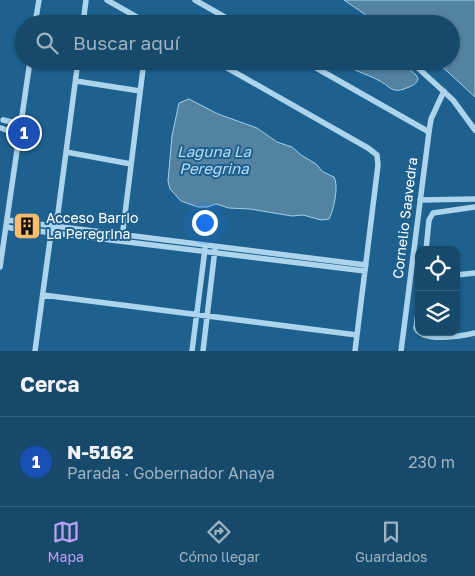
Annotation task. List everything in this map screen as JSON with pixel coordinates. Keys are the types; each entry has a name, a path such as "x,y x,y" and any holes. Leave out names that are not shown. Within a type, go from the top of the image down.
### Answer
{"street":[{"path":"37,15 39,0"},
{"path":"84,15 86,0"},
{"path":"107,0 133,15"},
{"path":"196,0 222,15"},
{"path":"0,267 29,70"},
{"path":"35,351 51,233 58,213 77,70"},
{"path":"121,241 143,70"},
{"path":"231,70 374,152 378,158 356,351"},
{"path":"320,70 429,132"},
{"path":"420,70 453,100 475,130"},
{"path":"76,81 140,92"},
{"name":"Cornelio Saavedra","path":"401,351 429,132 431,120 444,91"},
{"path":"3,120 21,124"},
{"path":"1,128 19,135"},
{"path":"66,152 131,164"},
{"path":"420,200 475,199"},
{"path":"426,246 429,220 433,213 475,207"},
{"path":"7,220 122,234 205,248"},
{"path":"6,228 215,249 366,268"},
{"path":"192,351 205,248"},
{"path":"203,351 215,249"},
{"path":"460,275 475,273"},
{"path":"43,296 357,335"},
{"path":"460,336 475,334"},
{"path":"425,336 458,336"}],"water":[{"path":"344,0 475,0 475,97 446,70 460,70 460,15 366,15"},
{"path":"356,70 410,70 418,79 412,86 399,90 392,89 378,80"},
{"name":"Laguna La Peregrina","path":"189,99 218,114 257,128 277,142 292,147 316,164 323,172 334,177 336,186 335,198 329,219 321,220 303,215 292,216 250,209 229,208 216,204 198,207 181,201 170,189 168,181 172,136 179,103"}],"place":[{"name":"N-5162","path":"24,133"},
{"name":"Acceso Barrio La Peregrina","path":"27,226"}]}
